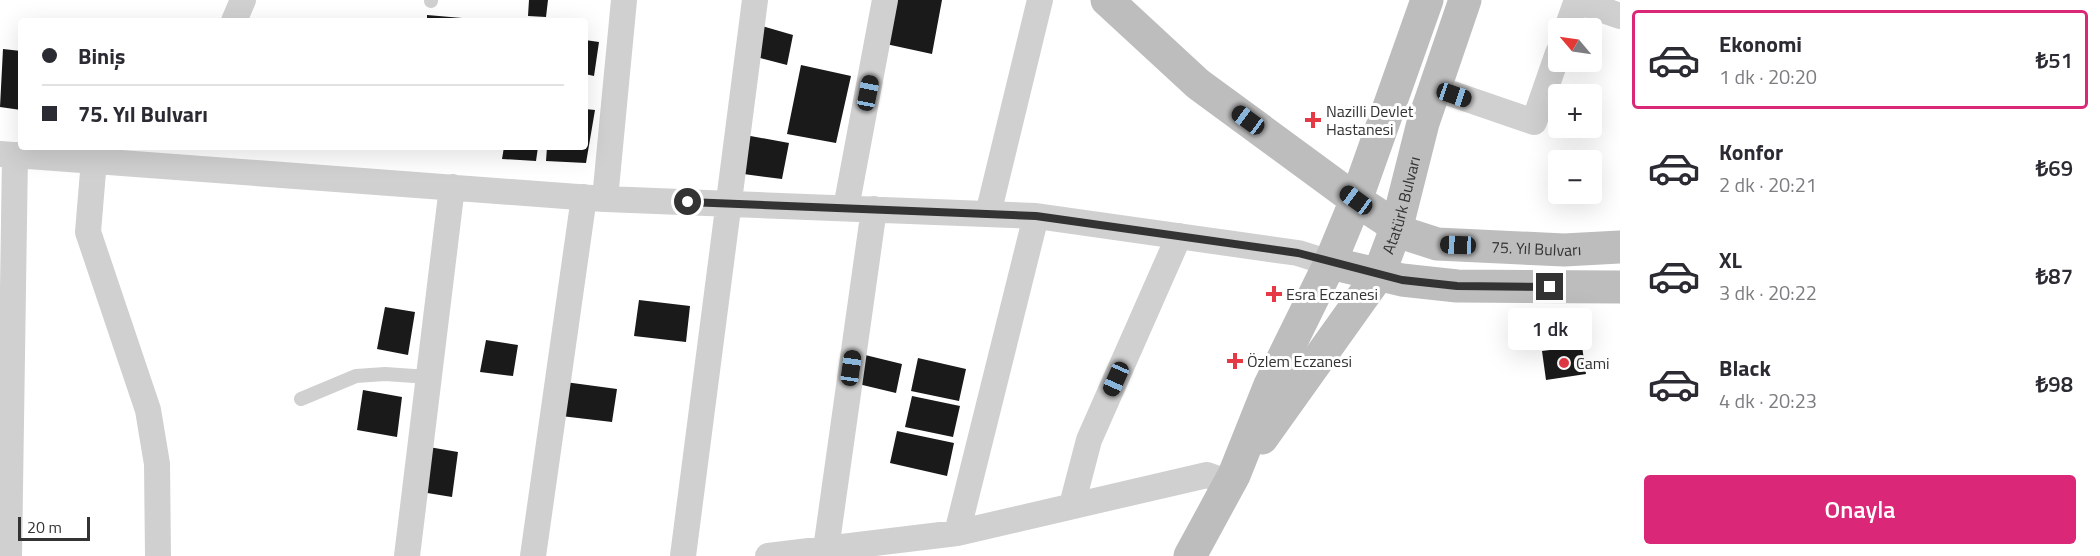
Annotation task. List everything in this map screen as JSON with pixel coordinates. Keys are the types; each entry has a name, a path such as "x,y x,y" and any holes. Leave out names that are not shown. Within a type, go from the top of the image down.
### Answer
{"main road":[{"name":"75. Yıl Bulvarı","path":"1107,0 1198,84 1356,200 1422,241 1437,244 1564,250 1620,247"},
{"path":"1190,556 1229,483 1270,385 1330,263 1356,200 1427,0"},
{"name":"Atatürk Bulvarı","path":"1229,483 1379,274 1397,226 1435,88 1465,0"},
{"path":"1330,263 1379,274 1457,286 1620,287"}],"street":[{"path":"235,18 243,0"},
{"path":"533,556 595,198 624,0"},
{"path":"683,556 755,0"},
{"path":"846,208 885,0"},
{"path":"988,214 1040,0"},
{"path":"1571,18 1577,1 1620,16"},
{"path":"1435,88 1534,122 1551,72"},
{"path":"9,556 7,154 94,160 180,157 452,187 595,198 1036,216 1298,253 1330,263"},
{"path":"94,160 88,232 148,410 157,464 158,556"},
{"path":"407,556 452,187"},
{"path":"826,549 874,209"},
{"path":"957,533 1036,216"},
{"path":"1072,506 1089,440 1179,236"},
{"path":"768,556 957,533 1207,475 1229,483"}],"lane":[{"path":"301,399 356,376 384,374 429,377"}],"building":[{"path":"529,0 548,0 546,17 528,16"},
{"path":"895,0 942,0 932,54 886,44"},
{"path":"427,15 462,18 427,18"},
{"path":"762,26 793,35 787,65 756,57"},
{"path":"588,40 599,42 594,76 588,75"},
{"path":"3,49 18,51 18,110 0,107"},
{"path":"801,65 851,76 836,143 787,134"},
{"path":"588,109 595,110 586,163 546,161 547,150 588,150"},
{"path":"745,135 789,143 782,179 736,173"},
{"path":"504,150 538,150 536,161 502,159"},
{"path":"639,300 690,306 686,342 634,336"},
{"path":"385,307 415,312 408,355 377,349"},
{"path":"486,340 518,345 513,376 480,372"},
{"name":"Cami","path":"1582,346 1586,374 1546,380 1542,351"},
{"path":"857,353 902,364 896,393 850,382"},
{"path":"918,358 966,369 959,401 911,391"},
{"path":"565,382 617,389 612,422 561,416"},
{"path":"363,390 402,397 397,437 357,430"},
{"path":"912,396 960,406 953,437 905,427"},
{"path":"897,431 954,443 947,476 890,463"},
{"path":"423,446 458,452 452,497 415,491"}],"place":[{"name":"Nazilli Devlet Hastanesi","path":"1313,120"},
{"name":"Esra Eczanesi","path":"1274,294"},
{"name":"Özlem Eczanesi","path":"1235,361"},
{"name":"Cami","path":"1564,363"}],"route":[{"path":"688,202 1036,216 1298,253 1402,280 1457,286 1550,287"}]}
